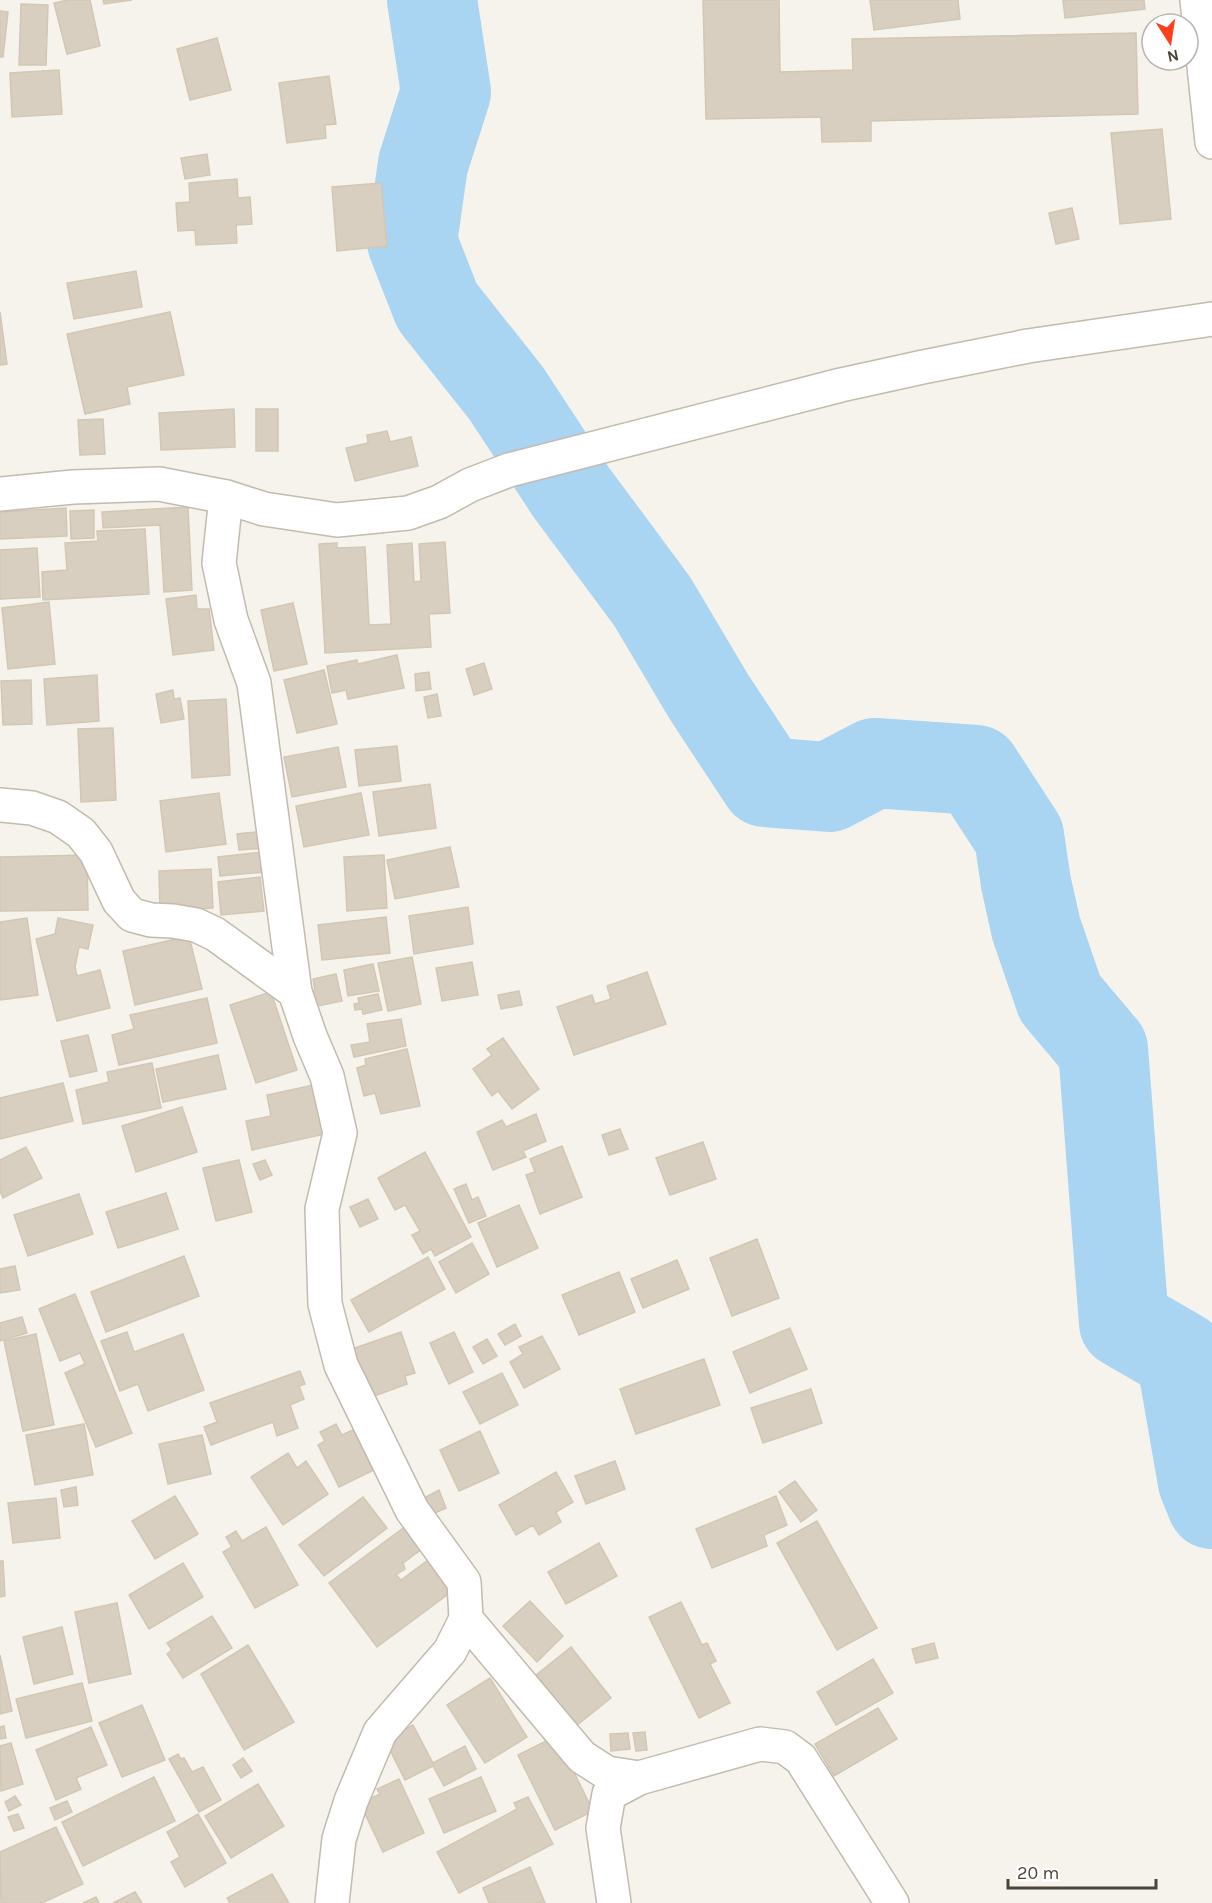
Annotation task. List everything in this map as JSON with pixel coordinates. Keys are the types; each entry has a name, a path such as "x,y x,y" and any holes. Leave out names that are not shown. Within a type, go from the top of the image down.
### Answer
{"street":[{"path":"1197,0 1212,142"},
{"path":"0,494 73,487 159,484 226,497 264,509 337,520 408,513 439,502 470,485 509,470 841,385 1028,346 1212,319"},
{"path":"226,497 219,562 231,620 254,683 295,993 327,1076 340,1133 322,1209 325,1304 341,1365 412,1510 464,1582 466,1619 450,1651 380,1732 351,1801 339,1839 332,1903"},
{"path":"0,805 33,808 58,817 81,833 96,852 119,901 132,915 151,920 196,925 215,934 295,993"},
{"path":"466,1619 582,1757 607,1773 639,1778"},
{"path":"614,1903 603,1828 609,1794 639,1778 760,1744 785,1747 801,1759 892,1903"}],"building":[{"path":"68,0 90,0 100,46 67,54 54,3"},
{"path":"103,0 132,0 104,4"},
{"path":"703,0 779,0 780,72 853,70 852,39 1136,33 1138,114 871,121 871,141 822,142 821,117 706,119"},
{"path":"870,0 958,0 960,19 874,30"},
{"path":"1063,0 1144,0 1145,9 1065,18"},
{"path":"21,4 48,5 46,65 19,65"},
{"path":"0,11 8,12 3,57 0,57"},
{"path":"217,38 231,90 190,100 177,49"},
{"path":"59,70 62,114 12,117 10,73"},
{"path":"329,76 336,124 325,125 326,138 287,143 279,83"},
{"path":"1162,129 1171,219 1120,224 1111,133"},
{"path":"207,154 210,175 185,179 181,158"},
{"path":"237,179 238,198 250,197 252,224 236,225 237,243 196,245 195,230 178,231 176,203 190,202 189,183"},
{"path":"381,183 387,246 337,251 332,187"},
{"path":"1072,208 1079,239 1056,244 1049,213"},
{"path":"136,271 142,307 74,319 67,283"},
{"path":"0,312 7,364 0,365"},
{"path":"170,312 184,375 127,387 130,404 85,414 67,334"},
{"path":"234,409 235,447 161,450 159,413"},
{"path":"256,409 278,409 278,451 256,451"},
{"path":"103,419 105,454 80,455 78,420"},
{"path":"387,431 390,442 411,437 418,466 355,481 346,448 368,443 367,435"},
{"path":"188,507 192,590 164,592 160,525 103,528 102,512"},
{"path":"66,508 67,536 0,539 0,512"},
{"path":"94,510 94,538 71,539 70,511"},
{"path":"145,529 149,594 43,600 42,572 67,570 65,543 98,541 97,531"},
{"path":"445,542 450,613 429,614 431,647 325,653 319,544 337,543 337,548 365,547 369,625 391,624 387,545 412,543 414,582 421,581 419,544"},
{"path":"37,548 40,597 0,599 0,550"},
{"path":"196,595 197,609 209,609 214,650 173,655 166,599"},
{"path":"49,602 55,664 8,669 2,608"},
{"path":"293,603 307,664 274,671 261,610"},
{"path":"397,655 404,688 348,699 346,690 332,693 327,666 357,660 358,664"},
{"path":"484,663 492,689 474,695 466,669"},
{"path":"324,670 337,724 297,733 284,680"},
{"path":"429,672 431,689 416,691 415,674"},
{"path":"97,675 99,721 47,725 44,679"},
{"path":"31,680 32,724 3,725 1,681"},
{"path":"173,690 174,699 180,698 184,719 161,723 156,694"},
{"path":"437,694 441,716 428,718 424,697"},
{"path":"226,699 230,775 192,778 188,701"},
{"path":"113,728 116,800 81,802 78,729"},
{"path":"397,746 401,781 359,786 355,750"},
{"path":"338,747 346,787 292,797 284,757"},
{"path":"430,784 436,828 379,836 373,792"},
{"path":"219,793 226,844 166,852 160,801"},
{"path":"361,793 369,835 304,847 296,806"},
{"path":"265,831 266,848 239,850 237,834"},
{"path":"450,847 459,887 395,899 387,860"},
{"path":"263,852 265,872 220,876 218,857"},
{"path":"87,855 88,910 0,911 0,857"},
{"path":"384,855 387,908 347,911 344,857"},
{"path":"211,869 213,908 160,911 159,871"},
{"path":"260,877 264,911 221,915 218,882"},
{"path":"468,907 473,944 414,954 409,916"},
{"path":"386,917 390,953 322,960 318,925"},
{"path":"27,918 38,995 0,1000 0,922"},
{"path":"58,918 93,925 88,949 79,947 75,967 77,976 100,970 110,1008 57,1021 36,939 55,934"},
{"path":"189,936 202,989 135,1005 123,951"},
{"path":"412,957 421,1004 388,1011 378,963"},
{"path":"472,962 478,995 442,1001 436,968"},
{"path":"373,964 379,991 348,996 344,970"},
{"path":"647,972 666,1024 574,1055 557,1007 592,995 595,1004 611,999 607,986"},
{"path":"336,974 342,1001 312,1007 309,992 315,991 313,979"},
{"path":"519,991 522,1005 501,1009 498,995"},
{"path":"271,992 297,1070 256,1083 230,1005"},
{"path":"378,994 382,1010 363,1014 362,1009 355,1010 354,1004 359,1003 358,998"},
{"path":"207,998 217,1043 119,1065 112,1035 134,1029 130,1015"},
{"path":"401,1019 406,1046 354,1057 351,1045 370,1042 367,1024"},
{"path":"88,1035 97,1071 70,1077 61,1041"},
{"path":"503,1038 539,1089 512,1109 498,1091 492,1096 473,1069 492,1055 487,1049"},
{"path":"407,1049 420,1106 381,1114 375,1093 364,1096 357,1068 366,1065 365,1059"},
{"path":"218,1055 226,1089 163,1102 156,1069"},
{"path":"152,1063 161,1108 83,1124 76,1090 109,1082 107,1072"},
{"path":"63,1083 73,1121 0,1139 0,1098"},
{"path":"314,1085 325,1134 252,1150 246,1121 271,1116 267,1095"},
{"path":"182,1107 197,1152 136,1172 122,1126"},
{"path":"536,1114 546,1141 523,1151 526,1157 493,1170 477,1132 502,1120 506,1127"},
{"path":"620,1129 628,1149 609,1155 602,1135"},
{"path":"703,1142 716,1179 670,1195 656,1158"},
{"path":"562,1146 582,1197 540,1214 526,1175 535,1172 530,1159"},
{"path":"26,1147 42,1178 3,1198 0,1191 0,1160"},
{"path":"425,1152 471,1237 435,1256 431,1249 423,1254 412,1235 420,1231 405,1205 395,1210 378,1178"},
{"path":"239,1160 252,1212 216,1221 203,1168"},
{"path":"265,1160 272,1175 260,1180 253,1164"},
{"path":"466,1184 472,1200 478,1197 486,1216 469,1223 454,1189"},
{"path":"166,1193 178,1229 118,1248 106,1212"},
{"path":"79,1194 93,1234 28,1256 14,1215"},
{"path":"368,1199 378,1219 360,1227 350,1207"},
{"path":"519,1205 538,1248 497,1267 478,1223"},
{"path":"757,1239 779,1298 732,1316 710,1258"},
{"path":"472,1243 489,1274 456,1293 439,1262"},
{"path":"184,1256 199,1296 106,1332 91,1292"},
{"path":"428,1257 445,1289 369,1332 351,1300"},
{"path":"677,1260 689,1289 643,1308 631,1279"},
{"path":"15,1266 20,1290 0,1293 0,1269"},
{"path":"619,1272 635,1312 579,1335 562,1295"},
{"path":"75,1294 132,1433 96,1447 65,1373 85,1364 80,1353 60,1361 39,1309"},
{"path":"22,1317 27,1333 0,1341 0,1323"},
{"path":"515,1324 521,1336 505,1345 498,1334"},
{"path":"790,1328 807,1369 750,1393 733,1352"},
{"path":"127,1332 134,1352 183,1334 204,1390 148,1411 138,1384 120,1391 101,1341"},
{"path":"401,1332 415,1373 405,1376 407,1384 369,1398 352,1349"},
{"path":"454,1332 473,1372 449,1384 430,1343"},
{"path":"36,1334 54,1425 23,1431 4,1341"},
{"path":"542,1336 560,1369 524,1388 510,1362 523,1354 519,1347"},
{"path":"487,1339 497,1356 483,1364 473,1347"},
{"path":"704,1359 720,1405 636,1434 620,1389"},
{"path":"300,1371 305,1384 299,1386 304,1399 290,1405 298,1428 277,1436 273,1422 211,1445 204,1427 217,1422 210,1403"},
{"path":"502,1373 518,1405 480,1424 463,1392"},
{"path":"811,1389 822,1423 763,1443 751,1408"},
{"path":"84,1424 93,1475 35,1485 26,1435"},
{"path":"336,1424 342,1435 355,1429 376,1469 339,1487 318,1445 325,1441 320,1432"},
{"path":"480,1431 499,1473 459,1491 440,1450"},
{"path":"202,1435 211,1474 168,1484 159,1444"},
{"path":"288,1453 297,1468 306,1461 328,1494 283,1525 251,1477"},
{"path":"615,1461 625,1489 586,1504 575,1476"},
{"path":"556,1472 573,1502 556,1512 561,1522 539,1535 533,1525 516,1535 499,1505"},
{"path":"795,1481 817,1510 801,1522 779,1492"},
{"path":"76,1487 78,1505 64,1507 61,1490"},
{"path":"439,1490 446,1508 428,1516 420,1500"},
{"path":"175,1496 198,1534 155,1559 132,1521"},
{"path":"776,1496 787,1525 764,1535 767,1546 712,1568 696,1529"},
{"path":"363,1497 387,1528 324,1576 299,1545"},
{"path":"56,1498 60,1538 13,1543 8,1503"},
{"path":"817,1521 877,1628 837,1650 777,1543"},
{"path":"406,1526 422,1549 403,1563 405,1569 396,1575 401,1580 428,1560 451,1592 377,1647 329,1583"},
{"path":"266,1527 298,1585 255,1608 223,1552 232,1547 226,1537 236,1531 242,1541"},
{"path":"599,1543 617,1576 566,1604 548,1572"},
{"path":"0,1561 3,1561 5,1596 0,1597"},
{"path":"183,1563 203,1597 149,1629 129,1595"},
{"path":"530,1601 563,1636 537,1662 503,1626"},
{"path":"681,1602 702,1645 707,1643 716,1661 710,1664 730,1703 699,1718 649,1617"},
{"path":"117,1603 131,1674 89,1683 75,1612"},
{"path":"212,1616 232,1648 183,1678 167,1654 172,1650 167,1643"},
{"path":"62,1627 73,1674 34,1684 23,1637"},
{"path":"934,1643 938,1658 916,1663 912,1649"},
{"path":"248,1645 294,1722 244,1750 201,1674"},
{"path":"571,1647 611,1698 576,1726 536,1675"},
{"path":"0,1655 12,1711 0,1714"},
{"path":"873,1659 893,1693 836,1725 817,1692"},
{"path":"490,1678 527,1737 485,1763 447,1705"},
{"path":"82,1683 92,1721 26,1738 16,1699"},
{"path":"142,1705 165,1760 122,1777 99,1723"},
{"path":"878,1708 897,1739 834,1776 815,1744"},
{"path":"413,1725 433,1763 465,1746 476,1769 444,1786 433,1766 405,1780 385,1740"},
{"path":"4,1726 6,1738 0,1739 0,1727"},
{"path":"91,1727 107,1765 76,1778 81,1789 56,1800 36,1750"},
{"path":"645,1732 647,1750 636,1751 633,1733"},
{"path":"628,1733 630,1749 611,1751 610,1734"},
{"path":"556,1736 593,1811 555,1830 518,1755"},
{"path":"11,1743 23,1784 1,1791 0,1746"},
{"path":"178,1754 181,1759 184,1758 192,1772 203,1767 221,1800 199,1812 169,1759"},
{"path":"243,1758 252,1771 241,1778 233,1765"},
{"path":"154,1777 175,1821 83,1866 62,1822"},
{"path":"481,1777 496,1811 444,1833 429,1799"},
{"path":"399,1779 424,1833 383,1852 360,1803 380,1794 377,1789"},
{"path":"258,1784 284,1826 231,1858 205,1816"},
{"path":"15,1796 21,1805 9,1811 5,1802"},
{"path":"528,1797 553,1844 459,1893 437,1852 517,1809 514,1803"},
{"path":"67,1801 72,1812 55,1820 50,1808"},
{"path":"18,1814 24,1828 14,1831 8,1817"},
{"path":"198,1814 226,1863 185,1887 171,1862 180,1857 167,1832"},
{"path":"56,1827 83,1884 42,1903 1,1903 0,1852"},
{"path":"530,1867 545,1903 489,1903 483,1888"},
{"path":"272,1874 289,1903 230,1903 227,1898"},
{"path":"135,1892 142,1903 113,1903"},
{"path":"96,1897 99,1903 83,1903"}],"waterway":[{"path":"432,0 446,92 423,164 412,242 437,306 506,393 571,492 652,601 709,697 765,782 829,787 875,763 976,770 1019,836 1036,928 1060,998 1103,1049 1124,1323 1181,1356 1203,1482 1212,1504"}]}
